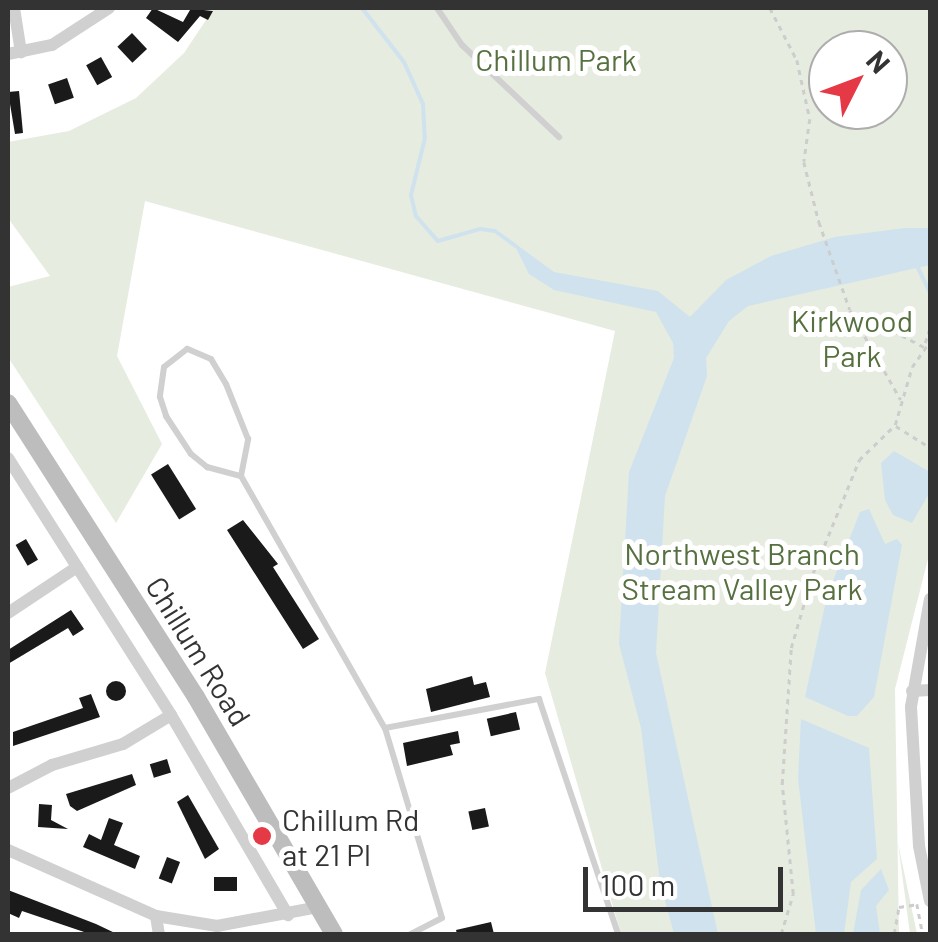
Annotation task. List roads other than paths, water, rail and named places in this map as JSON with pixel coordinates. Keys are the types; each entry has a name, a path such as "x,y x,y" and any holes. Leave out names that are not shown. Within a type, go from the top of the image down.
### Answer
{"main road":[{"name":"Chillum Road","path":"8,402 196,697 334,934"}],"street":[{"path":"14,8 14,53 74,35 109,8"},
{"name":"Chillum Road","path":"8,458 171,715 288,915"},
{"path":"8,613 77,567"},
{"path":"930,599 912,691 930,902"},
{"path":"912,691 930,690"},
{"path":"8,788 52,765 123,744 171,715"},
{"path":"8,850 156,916 217,926 319,907"},
{"path":"156,916 159,934"}],"lane":[{"path":"438,8 462,45 559,137"},
{"path":"241,476 207,467 191,454 166,416 160,396 164,367 186,348 210,359 226,384 248,440 241,476 385,728 442,918 410,934"},
{"path":"385,728 538,699 618,934"}],"water":[{"path":"930,228 930,265 748,306 729,321 706,358 707,376 665,496 656,653 718,934 674,934 660,882 641,728 619,644 629,472 674,358 673,343 656,312 554,290 529,274 513,242 554,272 658,291 690,317 726,280 771,256 835,237"},
{"path":"894,451 930,472 930,492 912,523 893,515 885,500 881,463"},
{"path":"869,509 885,544 897,539 902,545 874,697 857,716 848,716 805,697 827,596 860,512"},
{"path":"801,719 869,748 877,859 851,882 844,934 816,934 798,778"},
{"path":"881,869 889,890 876,906 880,934 853,934 861,890"}],"waterway":[{"path":"362,8 404,62 423,104 425,138 411,195 416,216 438,241 480,229 495,231 516,246"},
{"path":"917,266 930,293"}],"place":[{"name":"Chillum Rd at 21 Pl","path":"262,836"}],"park label":[{"name":"Chillum Park","path":"556,59"},
{"name":"Kirkwood Park","path":"852,337"},
{"name":"Northwest Branch Stream Valley Park","path":"742,570"}]}
